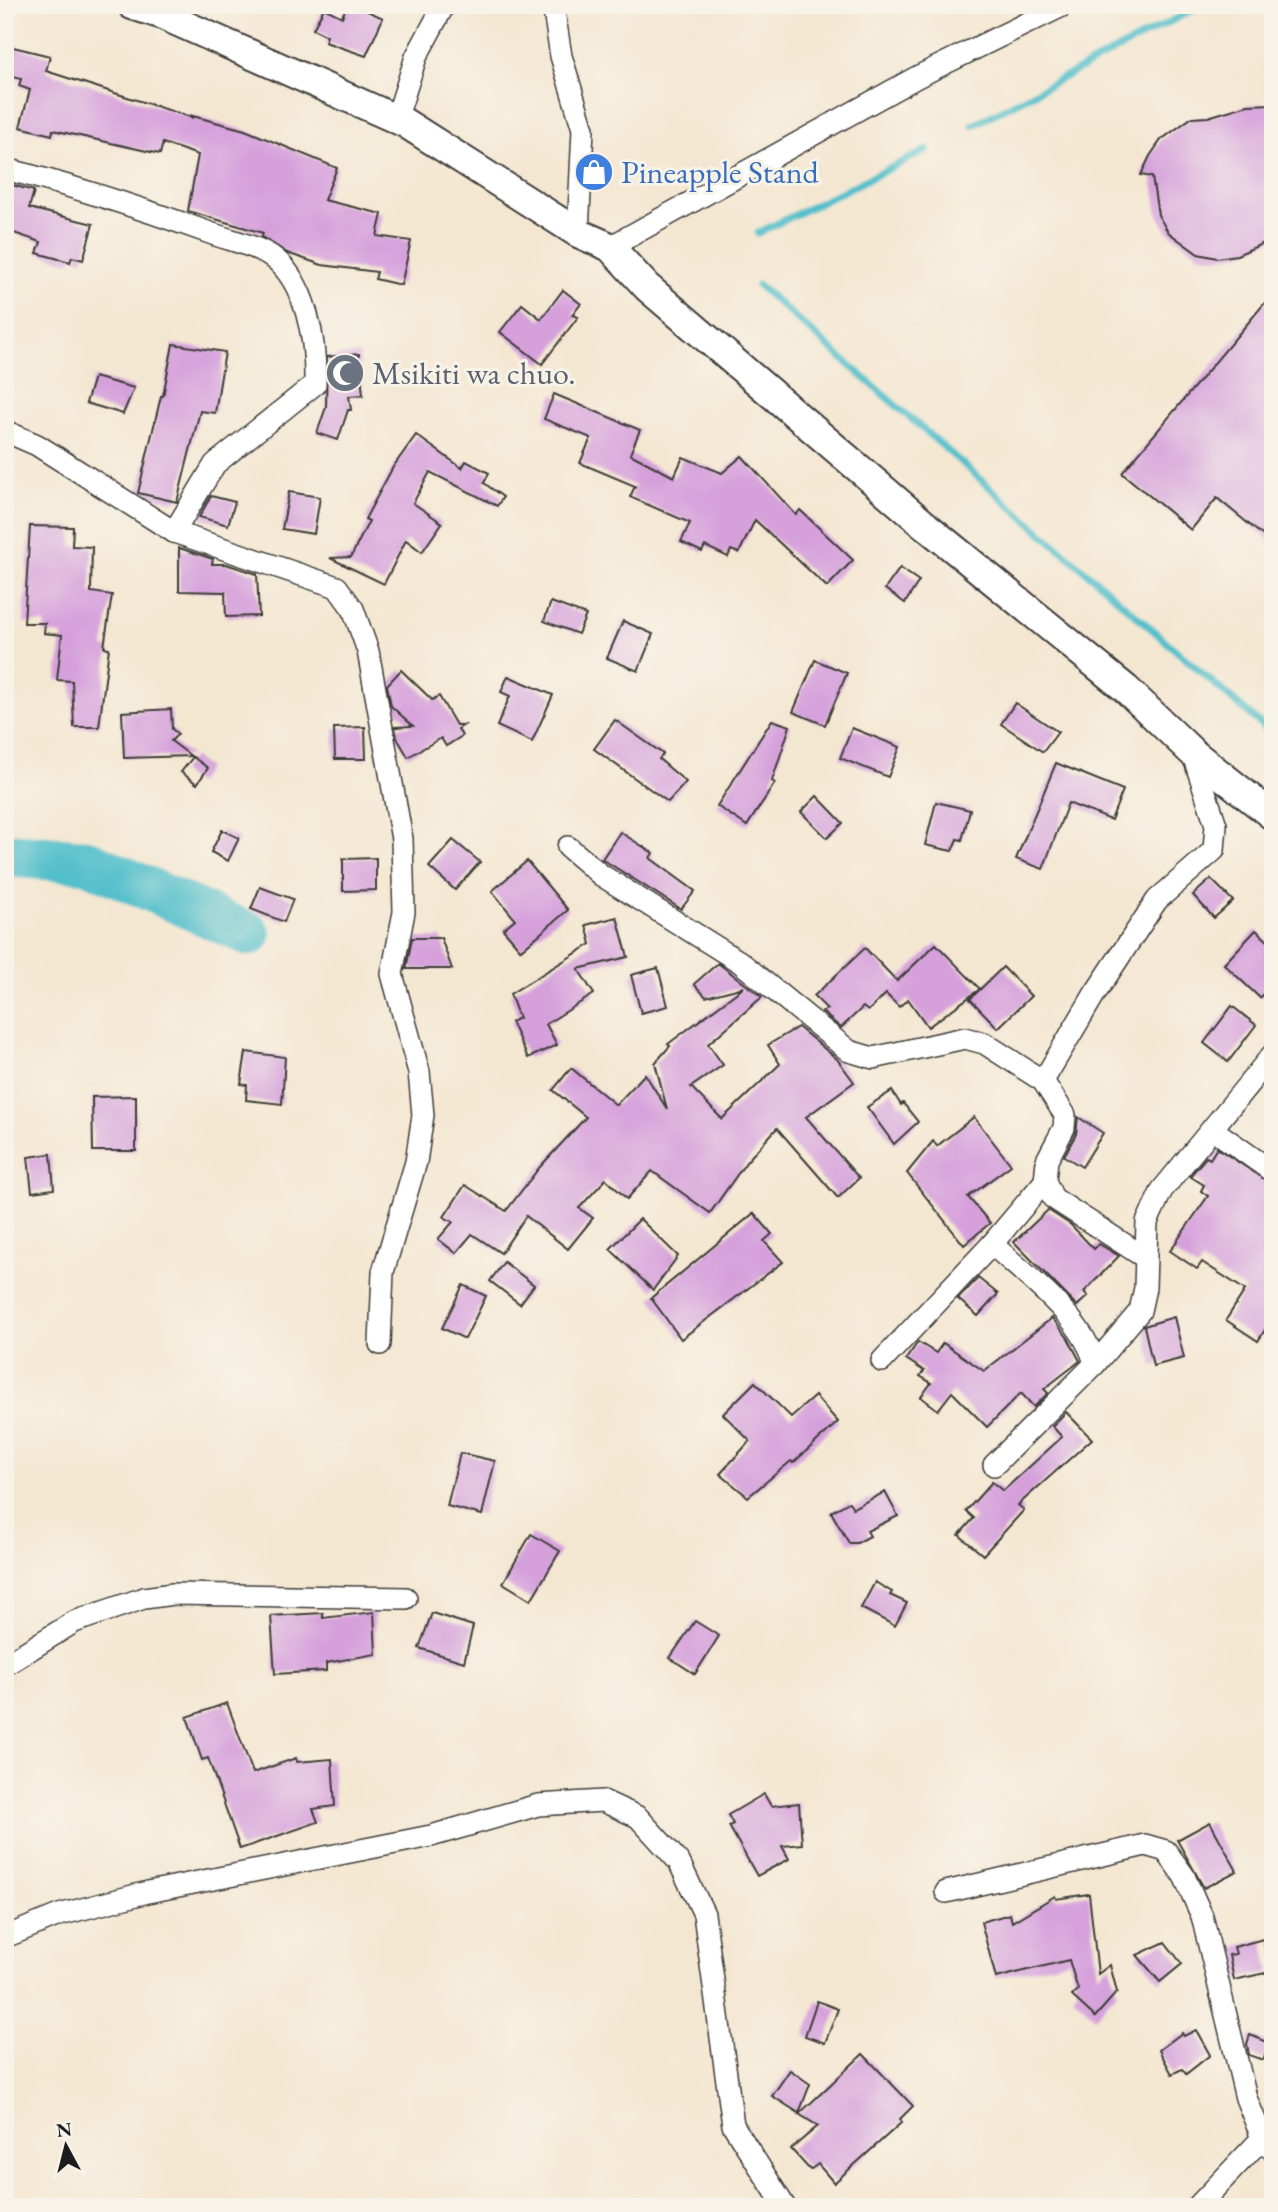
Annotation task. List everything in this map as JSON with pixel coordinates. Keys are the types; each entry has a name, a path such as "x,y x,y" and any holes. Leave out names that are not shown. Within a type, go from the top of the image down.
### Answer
{"main road":[{"path":"132,5 160,14 396,120 578,233 610,247 647,287 926,526 1126,689 1192,751 1273,816"}],"street":[{"path":"396,120 416,57 444,5"},
{"path":"554,5 561,56 583,129 578,233"},
{"path":"610,247 917,77 1064,5"},
{"path":"5,169 124,202 271,255 291,277 304,307 316,362 315,384 215,464 174,532"},
{"path":"5,431 37,445 174,532 337,587 353,609 368,651 402,839 404,912 392,974 419,1072 423,1115 416,1162 383,1272 380,1344"},
{"path":"1043,1081 1094,995 1157,900 1214,850 1216,825 1192,751"},
{"path":"568,847 601,875 740,962 849,1051 873,1058 965,1038 984,1043 1043,1081 1065,1115 1064,1128 1047,1160 1045,1181 1053,1198 1144,1257"},
{"path":"995,1465 1094,1364 1140,1311 1145,1288 1147,1222 1162,1190 1273,1054"},
{"path":"1212,1129 1273,1172"},
{"path":"882,1361 992,1244 1045,1181"},
{"path":"992,1244 1071,1320 1090,1346 1094,1364"},
{"path":"5,1665 74,1622 144,1598 173,1594 406,1598"},
{"path":"5,1937 59,1915 148,1892 431,1836 538,1805 603,1801 638,1817 679,1862 704,1914 733,2125 785,2207"},
{"path":"946,1892 1146,1845 1166,1851 1184,1876 1202,1916 1246,2098 1270,2139 1197,2207"}],"building":[{"path":"347,5 354,5 383,18 366,56 325,42 327,36 313,29 324,8 342,17"},
{"path":"5,45 50,56 46,71 193,118 189,115 245,130 337,168 324,200 382,214 377,236 411,241 401,285 375,279 377,272 322,265 287,253 262,237 263,233 188,211 198,155 163,143 160,154 53,130 52,135 20,127 30,90 19,86 21,79 5,75"},
{"path":"1273,104 1273,239 1237,255 1217,258 1198,254 1168,232 1158,215 1152,177 1141,175 1150,156 1161,140 1191,118 1208,117 1248,105"},
{"path":"5,183 34,191 29,208 93,224 83,260 72,257 70,262 37,253 41,242 5,230"},
{"path":"563,290 581,304 572,315 578,317 542,364 500,332 522,304 541,319"},
{"path":"1273,293 1273,544 1217,498 1191,530 1122,473"},
{"path":"173,344 225,352 215,413 200,411 177,502 138,493 163,396"},
{"path":"359,354 363,395 349,396 351,410 348,410 338,440 317,433 326,407 327,357"},
{"path":"94,377 134,388 123,414 86,403"},
{"path":"554,394 640,430 630,454 674,477 683,457 722,473 742,456 796,515 800,510 853,560 827,587 755,520 739,553 731,550 728,557 705,546 702,552 681,542 690,523 630,497 635,486 580,463 591,438 544,419"},
{"path":"416,435 462,468 466,461 489,473 484,483 503,497 497,506 430,472 413,503 442,523 422,552 406,540 384,584 330,558 351,557 369,521 365,519 393,467"},
{"path":"289,492 320,497 314,534 282,529"},
{"path":"211,496 235,502 228,525 199,517"},
{"path":"30,526 73,527 72,546 92,547 91,592 112,595 104,647 109,648 99,727 74,727 72,681 57,680 62,635 44,633 45,623 24,623"},
{"path":"179,548 213,559 212,564 226,564 257,574 259,616 226,617 225,592 179,591"},
{"path":"900,568 919,581 905,603 885,589"},
{"path":"551,602 586,615 578,634 544,621"},
{"path":"623,621 653,634 638,671 607,658"},
{"path":"815,660 847,673 825,725 793,712"},
{"path":"401,670 432,700 439,696 456,725 464,725 458,729 462,736 446,746 441,738 408,757 397,738 395,727 413,726 391,706 387,685"},
{"path":"508,676 553,695 532,742 497,726 510,696 501,692"},
{"path":"1015,703 1058,732 1043,752 1001,724"},
{"path":"171,709 172,729 178,734 171,741 191,756 124,758 122,712"},
{"path":"615,720 663,754 659,759 686,782 668,802 594,749"},
{"path":"772,720 790,726 772,781 775,783 747,826 717,806"},
{"path":"365,727 366,759 335,759 334,728"},
{"path":"852,728 900,747 888,777 840,758"},
{"path":"193,757 208,768 197,784 181,772"},
{"path":"1056,763 1123,790 1111,820 1068,803 1043,869 1016,859"},
{"path":"817,796 843,823 827,838 801,812"},
{"path":"936,802 970,810 962,840 957,839 952,851 925,845"},
{"path":"222,830 239,838 228,861 211,852"},
{"path":"620,832 653,853 650,858 695,891 681,909 602,859"},
{"path":"453,840 480,862 455,890 429,867"},
{"path":"376,858 376,890 343,891 343,859"},
{"path":"527,861 568,910 521,950 503,929 515,919 492,891"},
{"path":"1211,879 1233,901 1214,918 1193,895"},
{"path":"260,887 293,899 284,922 251,909"},
{"path":"617,917 628,957 578,969 594,994 546,1024 557,1045 528,1058 511,1022 519,1018 510,994 591,944 586,925"},
{"path":"1256,930 1273,946 1273,984 1260,998 1224,964"},
{"path":"412,938 441,938 452,969 406,969"},
{"path":"936,944 980,989 928,1027 908,999 899,1007 886,994 868,1011 863,1007 841,1028 822,1012 827,1009 814,996 865,948 897,981"},
{"path":"718,963 762,997 708,1044 723,1065 691,1087 722,1119 780,1064 768,1045 798,1027 837,1059 854,1082 806,1117 859,1178 838,1198 777,1128 747,1161 710,1213 652,1171 627,1199 606,1179 579,1208 593,1218 568,1249 526,1216 501,1253 472,1234 456,1253 438,1239 453,1222 444,1217 465,1185 506,1211 539,1168 586,1117 553,1090 571,1068 616,1105 645,1074 667,1109 655,1063 670,1046 668,1044 744,987 706,997 694,984"},
{"path":"1003,967 1031,996 998,1028 970,999"},
{"path":"658,968 668,1006 641,1013 631,975"},
{"path":"1232,1006 1256,1025 1228,1062 1204,1043"},
{"path":"246,1052 285,1057 282,1104 246,1100 247,1085 241,1084"},
{"path":"892,1091 901,1105 903,1103 918,1122 894,1144 867,1107"},
{"path":"136,1096 136,1151 93,1151 92,1097"},
{"path":"974,1117 1011,1165 968,1197 990,1223 964,1245 907,1173 933,1141 937,1146"},
{"path":"1078,1117 1103,1133 1082,1167 1064,1156 1076,1134"},
{"path":"1217,1148 1273,1185 1273,1317 1258,1341 1226,1320 1245,1290 1202,1262 1197,1269 1170,1251 1208,1196 1201,1191 1204,1185 1190,1176 1206,1157 1210,1159"},
{"path":"51,1154 54,1189 32,1192 28,1157"},
{"path":"1048,1210 1071,1225 1094,1249 1099,1244 1119,1256 1084,1292 1088,1296 1077,1306 1014,1242"},
{"path":"754,1213 772,1234 764,1241 783,1262 681,1339 651,1298"},
{"path":"640,1219 678,1256 653,1290 610,1249"},
{"path":"504,1262 534,1285 520,1304 490,1281"},
{"path":"978,1278 998,1294 978,1316 958,1299"},
{"path":"463,1285 486,1296 465,1339 442,1328"},
{"path":"1174,1317 1184,1358 1153,1366 1144,1326"},
{"path":"1052,1318 1068,1338 1080,1361 1044,1389 1048,1393 1034,1407 1021,1393 987,1427 952,1392 938,1410 921,1397 931,1383 920,1376 924,1371 906,1359 918,1342 936,1353 943,1343 984,1371"},
{"path":"755,1382 791,1417 815,1396 838,1422 793,1463 791,1461 748,1497 720,1474 750,1441 723,1414"},
{"path":"1066,1412 1092,1439 1018,1505 1024,1510 983,1555 959,1535 974,1518 966,1511 992,1482 1003,1491 1062,1437 1052,1426"},
{"path":"460,1453 495,1461 482,1515 447,1506"},
{"path":"885,1492 898,1516 867,1531 870,1536 857,1543 849,1543 831,1512 849,1502 853,1508"},
{"path":"531,1534 560,1551 531,1600 503,1583"},
{"path":"875,1582 892,1592 890,1595 907,1603 895,1626 861,1608"},
{"path":"374,1612 376,1654 326,1663 326,1671 275,1674 271,1616 323,1613 323,1618"},
{"path":"432,1613 473,1626 464,1662 419,1648"},
{"path":"695,1621 719,1636 695,1674 670,1658"},
{"path":"227,1703 253,1773 296,1758 297,1762 332,1759 335,1806 313,1809 318,1822 240,1849 208,1758 202,1760 187,1717"},
{"path":"764,1794 771,1806 799,1803 802,1844 782,1846 789,1859 757,1876 729,1826 733,1824 728,1815"},
{"path":"1210,1822 1237,1871 1204,1888 1177,1840"},
{"path":"1089,1894 1098,1974 1110,1965 1117,1992 1095,2017 1072,1996 1078,1990 1069,1960 996,1978 981,1922 1010,1914 1012,1922 1055,1896 1056,1899"},
{"path":"1263,1939 1270,1972 1234,1980 1229,1955 1236,1954 1234,1947"},
{"path":"1165,1942 1182,1964 1160,1982 1137,1955"},
{"path":"817,2001 838,2009 825,2043 805,2036"},
{"path":"1196,2030 1210,2055 1186,2074 1182,2069 1172,2074 1159,2050 1182,2033 1184,2036"},
{"path":"1250,2035 1270,2043 1263,2060 1249,2055 1247,2044"},
{"path":"863,2054 913,2106 900,2119 902,2122 834,2183 818,2164 810,2170 791,2149 818,2126 799,2114"},
{"path":"790,2070 810,2084 799,2113 772,2096"}],"waterway":[{"path":"973,125 1202,5"},
{"path":"758,233 927,150"},
{"path":"758,285 1273,735"},
{"path":"5,855 86,861 249,934"}],"place":[{"name":"Pineapple Stand","path":"594,172"},
{"name":"Msikiti wa chuo.","path":"345,373"}]}
